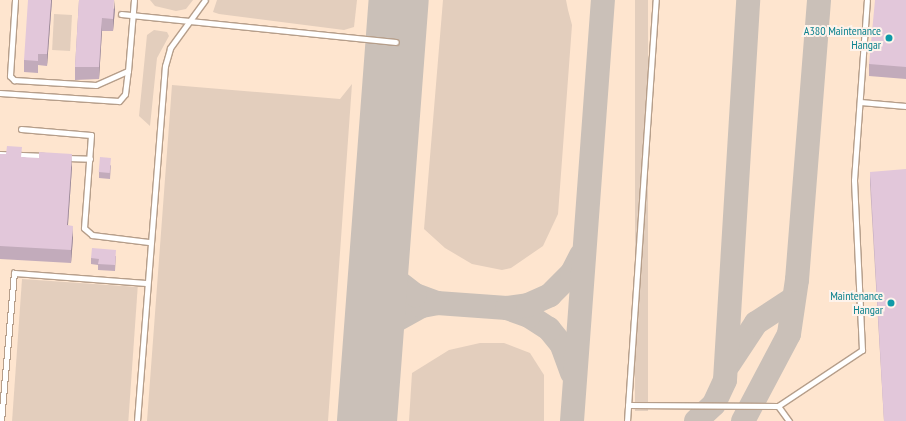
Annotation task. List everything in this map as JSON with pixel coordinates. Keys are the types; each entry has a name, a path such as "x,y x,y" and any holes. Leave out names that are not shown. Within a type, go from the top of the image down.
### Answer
{"lane":[{"path":"16,0 9,70 14,80 96,85 128,71"},
{"path":"0,93 119,101 125,94 134,15 134,0"},
{"path":"137,421 149,242 165,66 170,48 205,0"},
{"path":"626,421 656,0"},
{"path":"628,404 778,406 862,350 854,180 867,0"},
{"path":"121,14 396,42"},
{"path":"860,102 906,106"},
{"path":"21,129 88,132 93,139 84,228 92,235 149,242"},
{"path":"0,154 53,157"},
{"path":"60,157 90,159"},
{"path":"1,421 6,384 14,273 147,283"},
{"path":"0,383 6,384"},
{"path":"778,406 789,421"}],"shaded area":[{"path":"0,0 906,0 906,421 0,421"},
{"path":"150,0 193,0 186,9 176,11 155,6"},
{"path":"217,0 357,0 354,27 344,30 219,14 213,12"},
{"path":"443,0 566,0 572,25 558,214 543,246 511,268 502,270 472,264 445,248 424,229"},
{"path":"635,0 648,0 648,411 635,411"},
{"path":"54,14 72,15 70,51 52,50"},
{"path":"154,30 167,32 169,36 157,58 150,126 139,116 147,35"},
{"path":"352,84 328,421 147,421 172,85 340,99"},
{"path":"22,279 138,287 128,421 12,421"},
{"path":"480,343 504,343 530,353 544,375 544,421 409,421 412,373 449,350"}],"building":[{"path":"28,0 51,0 47,54 38,54 38,61 24,60"},
{"path":"79,0 114,0 113,19 102,18 99,67 75,67"},
{"name":"A380 Maintenance Hangar","path":"875,0 906,0 906,67 869,64"},
{"path":"7,146 22,147 21,157 39,158 39,152 72,154 67,225 73,226 71,250 0,246 0,154 6,154"},
{"path":"100,157 111,158 110,173 99,172"},
{"name":"Maintenance Hangar","path":"906,169 906,421 884,421 870,172"},
{"path":"92,248 116,250 115,265 98,264 99,259 91,258"}],"taxiway":[{"path":"572,421 603,0"},
{"path":"696,421 714,404 725,380 748,0"},
{"path":"743,421 789,334 797,280 819,0"},
{"path":"372,361 391,323 422,306 437,303 415,295 397,281 381,235"},
{"path":"572,373 562,345 549,329 529,316 507,308 528,305 550,295 572,273 581,255"},
{"path":"729,364 756,323 791,300"},
{"path":"437,303 507,308"}],"runway":[{"path":"367,421 399,0"}],"place":[{"name":"A380 Maintenance Hangar","path":"889,38"},
{"name":"Maintenance Hangar","path":"891,303"}]}
